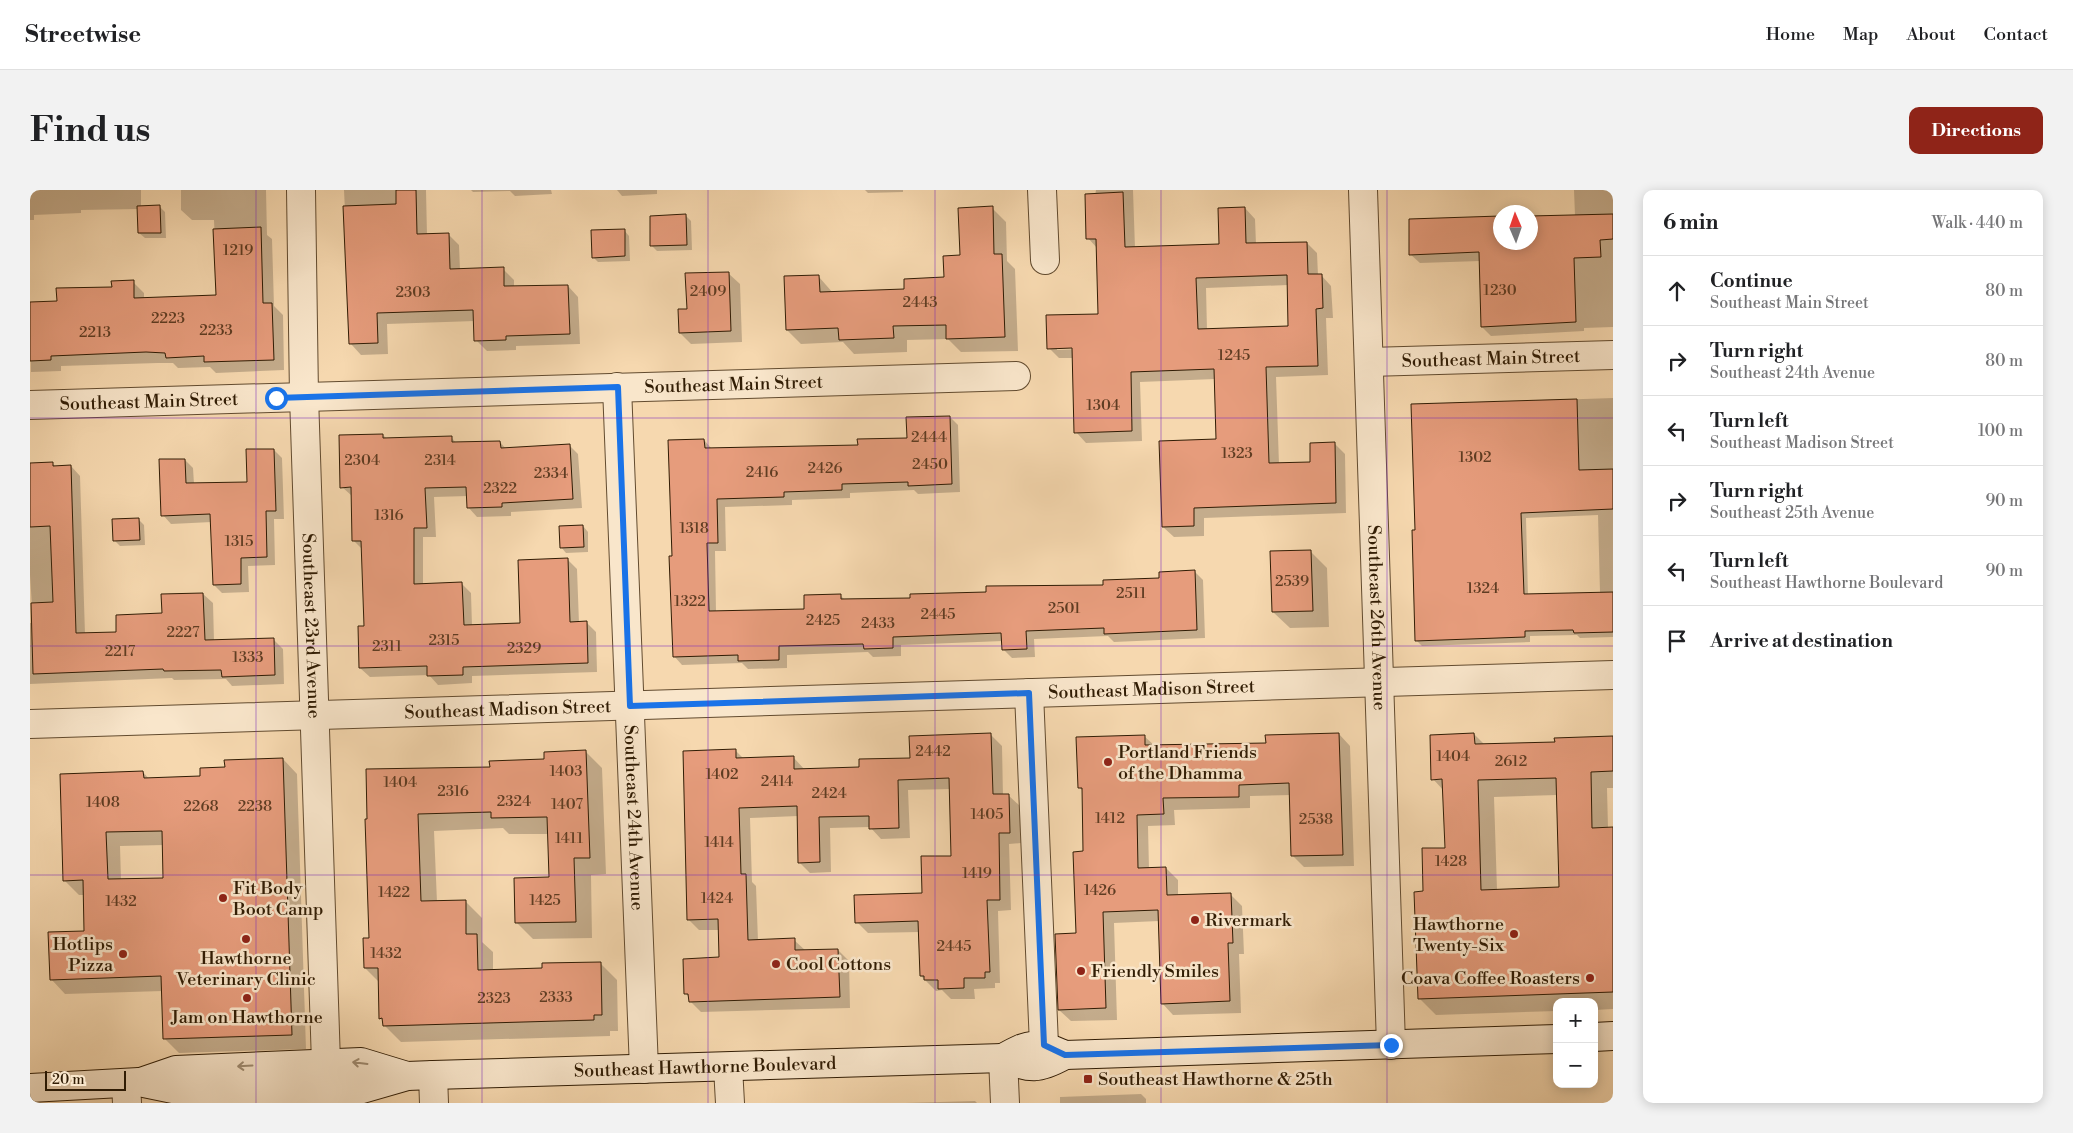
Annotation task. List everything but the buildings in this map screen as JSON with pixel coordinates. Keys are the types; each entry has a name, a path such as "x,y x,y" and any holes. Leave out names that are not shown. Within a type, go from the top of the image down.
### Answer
{"street":[{"name":"Southeast 23rd Avenue","path":"301,190 304,396 326,1063"},
{"path":"1042,190 1045,260"},
{"name":"Southeast 26th Avenue","path":"1363,190 1391,1045"},
{"name":"Southeast Main Street","path":"1369,362 1613,356"},
{"name":"Southeast Main Street","path":"30,405 1016,376"},
{"name":"Southeast 24th Avenue","path":"618,387 644,1069"},
{"name":"Southeast Madison Street","path":"30,724 1613,676"},
{"path":"1029,693 1054,1050"},
{"path":"1598,1037 1613,1036"},
{"name":"Southeast Hawthorne Boulevard","path":"30,1088 296,1092 362,1089 420,1076 1003,1058 1024,1046 1054,1050 1391,1045 1553,1039"},
{"path":"1003,1058 1005,1103"},
{"name":"Southeast Hawthorne Boulevard","path":"131,1089 176,1070 326,1063 362,1062 420,1076"},
{"path":"728,1067 730,1103"},
{"path":"420,1076 434,1103"}],"place":[{"name":"Portland Friends of the Dhamma","path":"1108,762"},
{"name":"Fit Body Boot Camp","path":"223,898"},
{"name":"Rivermark","path":"1195,920"},
{"name":"Hawthorne Twenty-Six","path":"1514,934"},
{"name":"Hawthorne Veterinary Clinic","path":"246,939"},
{"name":"Hotlips Pizza","path":"123,954"},
{"name":"Cool Cottons","path":"776,964"},
{"name":"Friendly Smiles","path":"1081,971"},
{"name":"Coava Coffee Roasters","path":"1590,978"},
{"name":"Jam on Hawthorne","path":"247,998"},
{"name":"Southeast Hawthorne & 25th","path":"1088,1079"}],"route":[{"path":"276,398 618,387 630,706 1029,693 1044,1045 1065,1055 1391,1045"}]}
